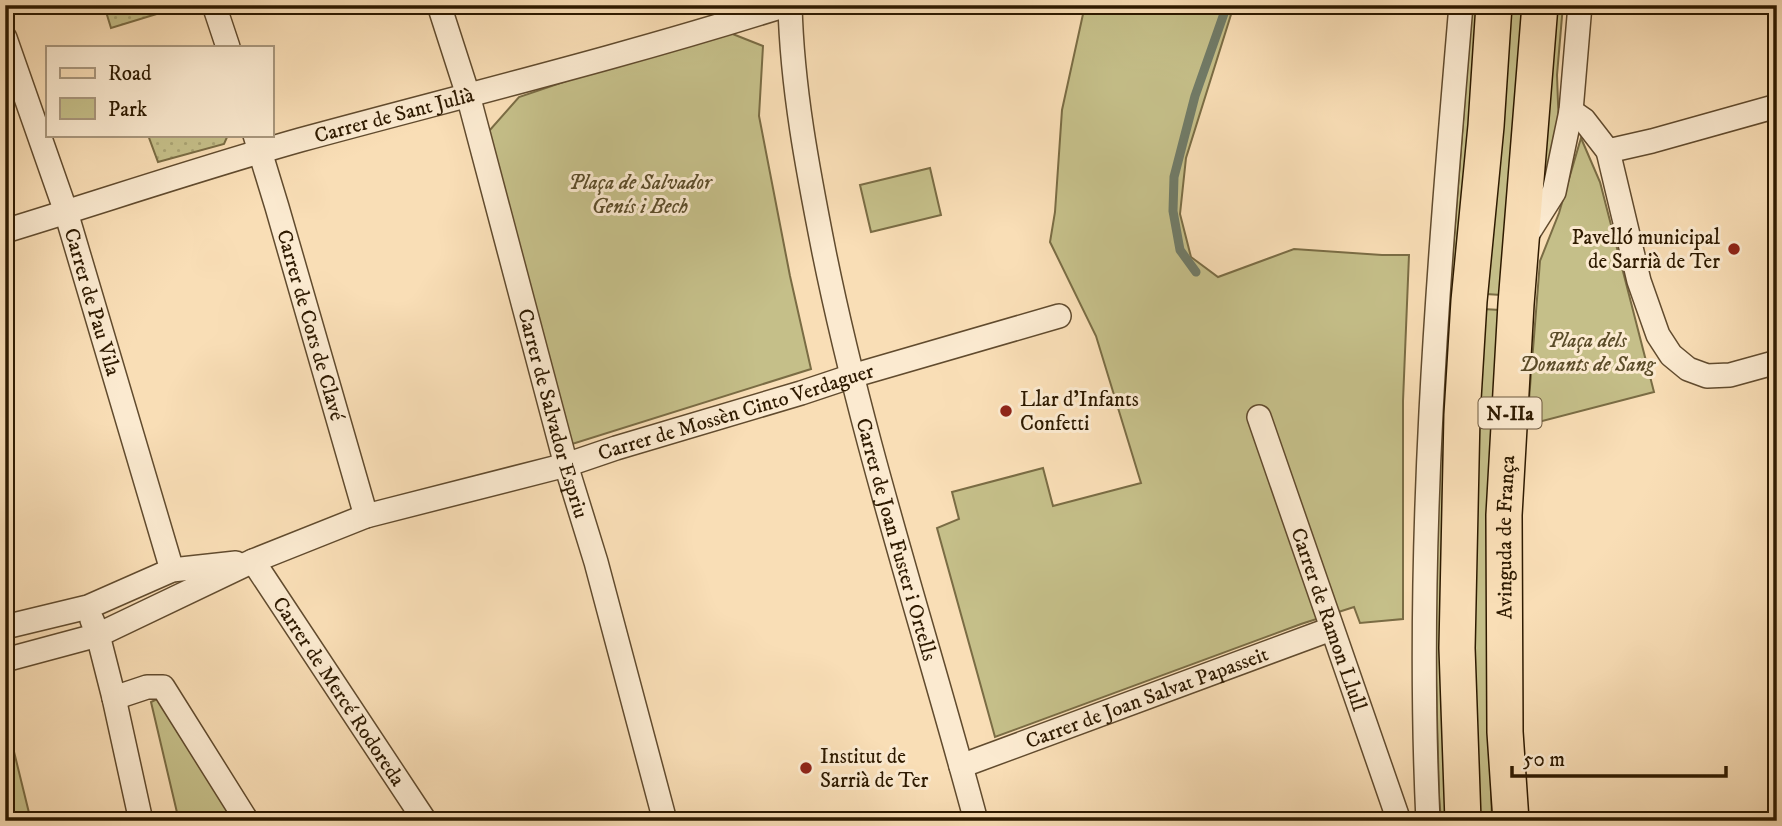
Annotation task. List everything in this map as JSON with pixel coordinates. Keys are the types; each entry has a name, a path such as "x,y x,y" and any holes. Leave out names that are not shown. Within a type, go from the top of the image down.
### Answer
{"main road":[{"name":"N-IIa","path":"1463,821 1457,648 1462,415 1494,5"},
{"name":"Avinguda de França","path":"1511,821 1505,732 1504,515 1515,317 1540,5"}],"street":[{"path":"214,5 228,46"},
{"name":"Carrer de Salvador Espriu","path":"439,5 468,96 566,465 596,562 666,821"},
{"name":"Carrer de Sant Julià","path":"5,231 66,212 257,143 468,96 741,12 788,5"},
{"name":"Carrer de Joan Fuster i Ortells","path":"788,5 794,78 832,291 852,376 976,821"},
{"path":"1428,821 1424,752 1424,598 1428,449 1461,5"},
{"path":"1521,243 1554,192 1571,111 1580,5"},
{"name":"Carrer de Pau Vila","path":"5,38 66,212 172,570"},
{"path":"1608,151 1777,106"},
{"path":"1571,111 1584,120 1608,151 1639,282 1658,335 1671,355 1688,369 1707,376 1730,376 1774,363"},
{"name":"Carrer de Cors de Clavé","path":"257,143 366,516"},
{"name":"Carrer de Mossèn Cinto Verdaguer","path":"5,660 98,635 253,561 366,516 566,465 852,376 1059,316"},
{"name":"Carrer de Ramon Llull","path":"1259,417 1399,821"},
{"name":"Carrer de Mossèn Cinto Verdaguer","path":"5,627 88,607 172,570 253,561"},
{"name":"Carrer de Mercé Rodoreda","path":"253,561 425,821"},
{"path":"88,607 114,698 141,821"},
{"name":"Carrer de Joan Salvat Papasseit","path":"961,766 1331,629"},
{"path":"114,698 147,687 163,687 247,821"}],"green space":[{"path":"104,5 186,5 111,28"},
{"path":"1085,5 1234,5 1186,158 1180,214 1191,257 1218,277 1294,249 1409,255 1403,401 1403,619 1360,623 1354,607 995,737 937,528 959,519 952,492 1043,468 1053,506 1141,483 1096,336 1050,242 1055,212 1062,110"},
{"path":"1472,5 1481,5 1456,290 1450,289"},
{"path":"1510,5 1524,5 1501,295 1486,294"},
{"path":"1554,5 1563,5 1557,75 1559,130 1547,180 1540,180"},
{"name":"Plaça de Salvador Genís i Bech","path":"720,29 763,46 759,116 811,369 569,445 489,131 519,97"},
{"path":"148,136 228,136 224,144 158,162"},
{"name":"Plaça dels Donants de Sang","path":"1581,138 1600,182 1654,392 1527,425 1540,261 1559,213"},
{"path":"930,168 941,215 871,232 860,185"},
{"path":"1447,308 1454,308 1449,821 1441,821 1435,638 1439,451"},
{"path":"1483,309 1500,310 1490,751 1492,821 1477,821 1474,748 1473,568"},
{"path":"157,699 234,821 179,821 151,702"},
{"path":"5,715 31,821 5,821"}],"waterway":[{"path":"1196,272 1180,250 1173,211 1174,177 1195,96 1227,5"}],"place":[{"name":"Pavelló municipal de Sarrià de Ter","path":"1734,249"},
{"name":"Llar d'Infants Confetti","path":"1006,411"},
{"name":"Institut de Sarrià de Ter","path":"806,768"}]}
